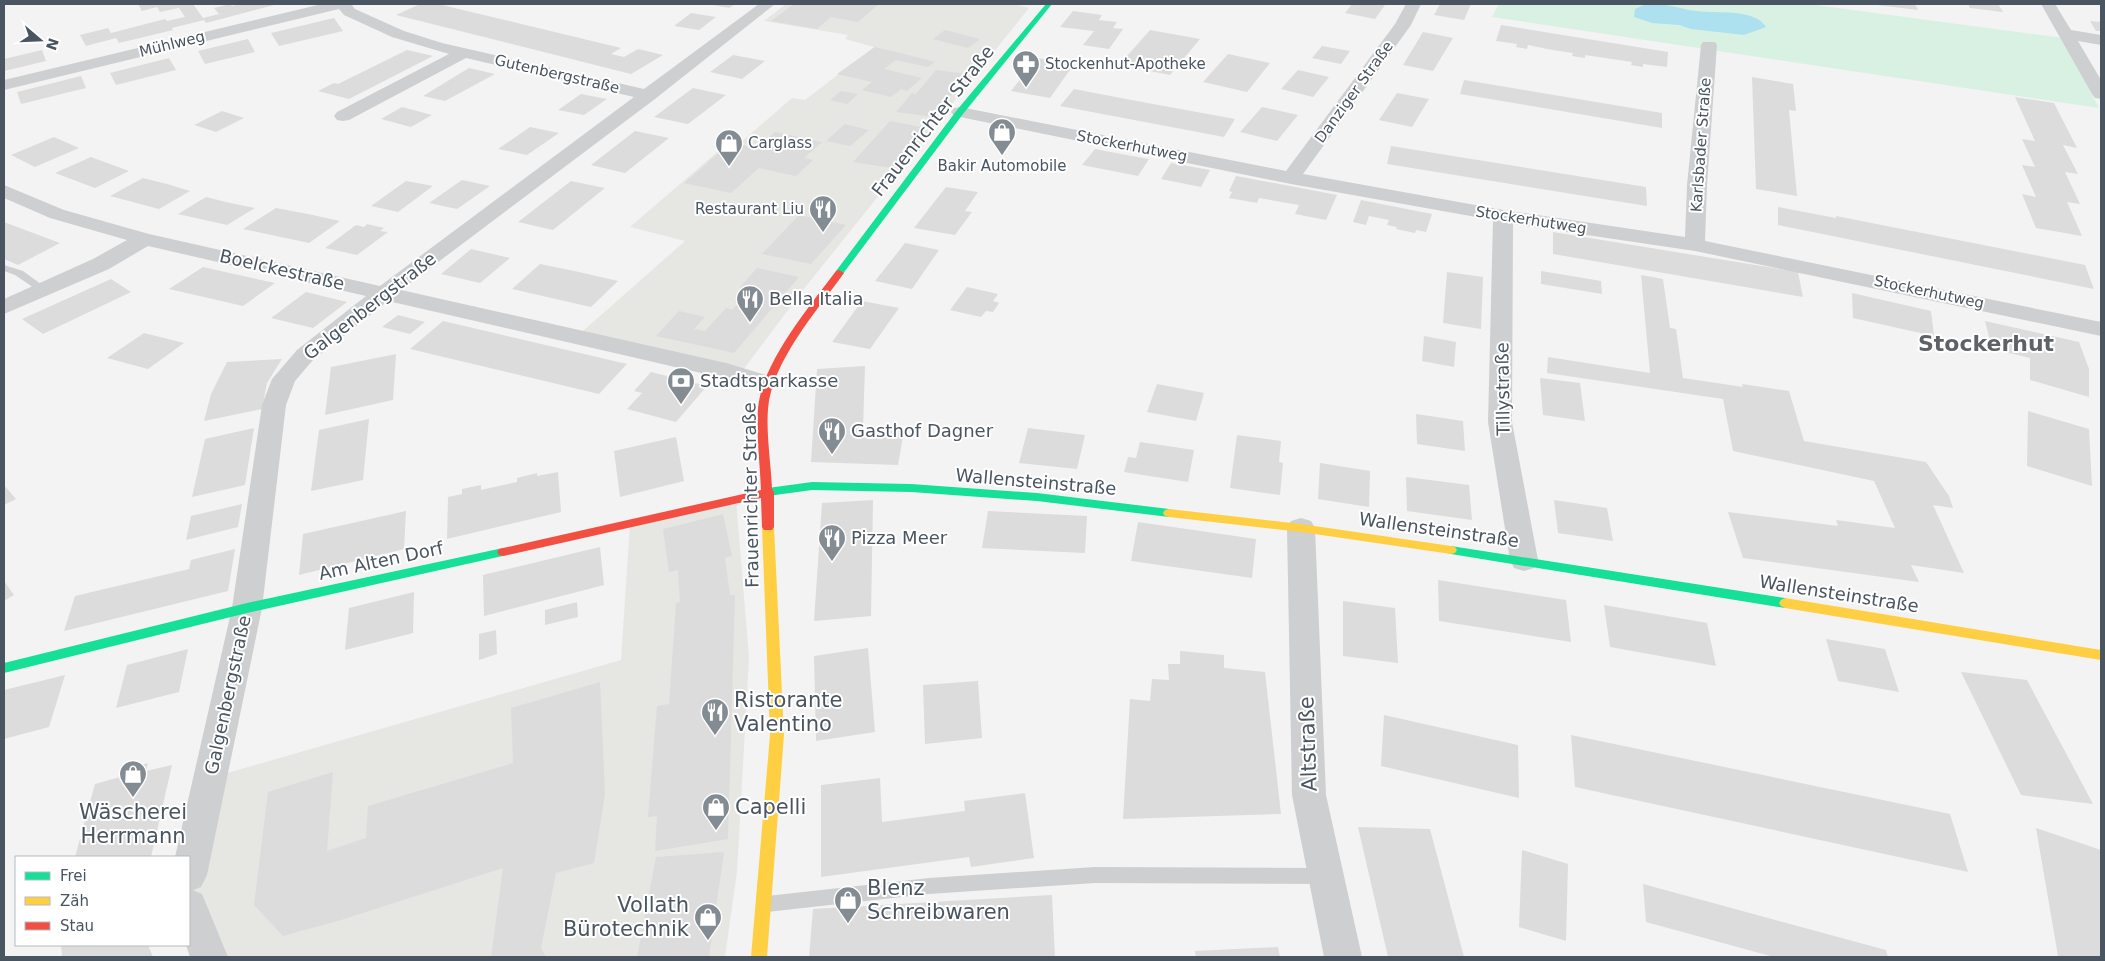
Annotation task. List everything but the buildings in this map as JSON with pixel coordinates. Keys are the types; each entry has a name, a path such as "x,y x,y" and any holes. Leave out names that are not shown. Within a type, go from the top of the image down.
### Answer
{"street":[{"name":"Mühlweg","path":"4,85 340,4"},
{"name":"Gutenbergstraße","path":"344,4 349,12 398,34 464,54 648,95"},
{"name":"Galgenbergstraße","path":"190,871 247,608 274,405 284,379 306,355 384,293 768,4"},
{"name":"Frauenrichter Straße","path":"759,957 777,735 763,409 768,383 796,331 960,112 1049,4"},
{"name":"Danziger Straße","path":"1291,178 1403,25 1413,4"},
{"path":"2048,4 2101,94"},
{"path":"2066,34 2101,40"},
{"name":"Karlsbader Straße","path":"1695,245 1709,45"},
{"path":"343,116 464,54"},
{"name":"Stockerhutweg","path":"960,112 1291,178 1503,216 1695,245 2101,329"},
{"name":"Boelckestraße","path":"4,191 57,214 145,239 740,374 768,383"},
{"name":"Tillystraße","path":"1503,216 1500,422 1524,560"},
{"path":"4,307 100,264 145,239"},
{"name":"Wallensteinstraße","path":"767,492 812,486 911,488 1037,497 1301,528 1524,560 2101,656"},
{"name":"Am Alten Dorf","path":"4,668 247,608 767,492"},
{"name":"Altstraße","path":"1301,528 1309,795 1343,957"},
{"path":"190,909 209,957"}],"lane":[{"path":"4,268 19,273 44,290"},
{"path":"764,904 929,886 1095,875 1326,876"}],"shaded area":[{"path":"786,4 1013,4 1029,8 803,290 740,374 575,338 685,241 630,227 730,141 740,143 792,98 805,100 874,47 845,39 848,35 764,21"},
{"path":"736,499 749,658 737,872 725,957 209,957 190,909 190,870 210,778 621,660 630,524"}],"green space":[{"path":"1499,4 1808,4 2063,38 2099,108 1492,17"}],"water":[{"path":"1659,4 1705,12 1744,14 1761,21 1766,27 1744,35 1691,29 1679,25 1652,23 1634,17 1635,9 1644,5"}],"traffic: fast":[{"path":"839,273 960,112 1049,4"},
{"path":"768,492 812,486 911,488 1037,497 1169,513"},
{"path":"1451,550 1785,603"},
{"path":"4,668 247,608 503,552"}],"traffic: slow":[{"path":"1169,513 1301,528 1451,550"},
{"path":"759,957 777,735 768,527"},
{"path":"1785,603 2101,655"}],"traffic: jam":[{"path":"768,527 763,409 768,383 796,331 839,273"},
{"path":"503,552 768,492"}],"place":[{"name":"Stockenhut-Apotheke","path":"1026,88"},
{"name":"Bakir Automobile","path":"1002,156"},
{"name":"Carglass","path":"729,167"},
{"name":"Restaurant Liu","path":"823,233"},
{"name":"Bella Italia","path":"750,323"},
{"name":"Stadtsparkasse","path":"681,405"},
{"name":"Gasthof Dagner","path":"832,455"},
{"name":"Pizza Meer","path":"832,562"},
{"name":"Ristorante Valentino","path":"715,736"},
{"name":"Wäscherei Herrmann","path":"133,798"},
{"name":"Capelli","path":"716,831"},
{"name":"Blenz Schreibwaren","path":"848,924"},
{"name":"Vollath Bürotechnik","path":"708,941"}],"district":[{"name":"Stockerhut","path":"1986,343"}]}
